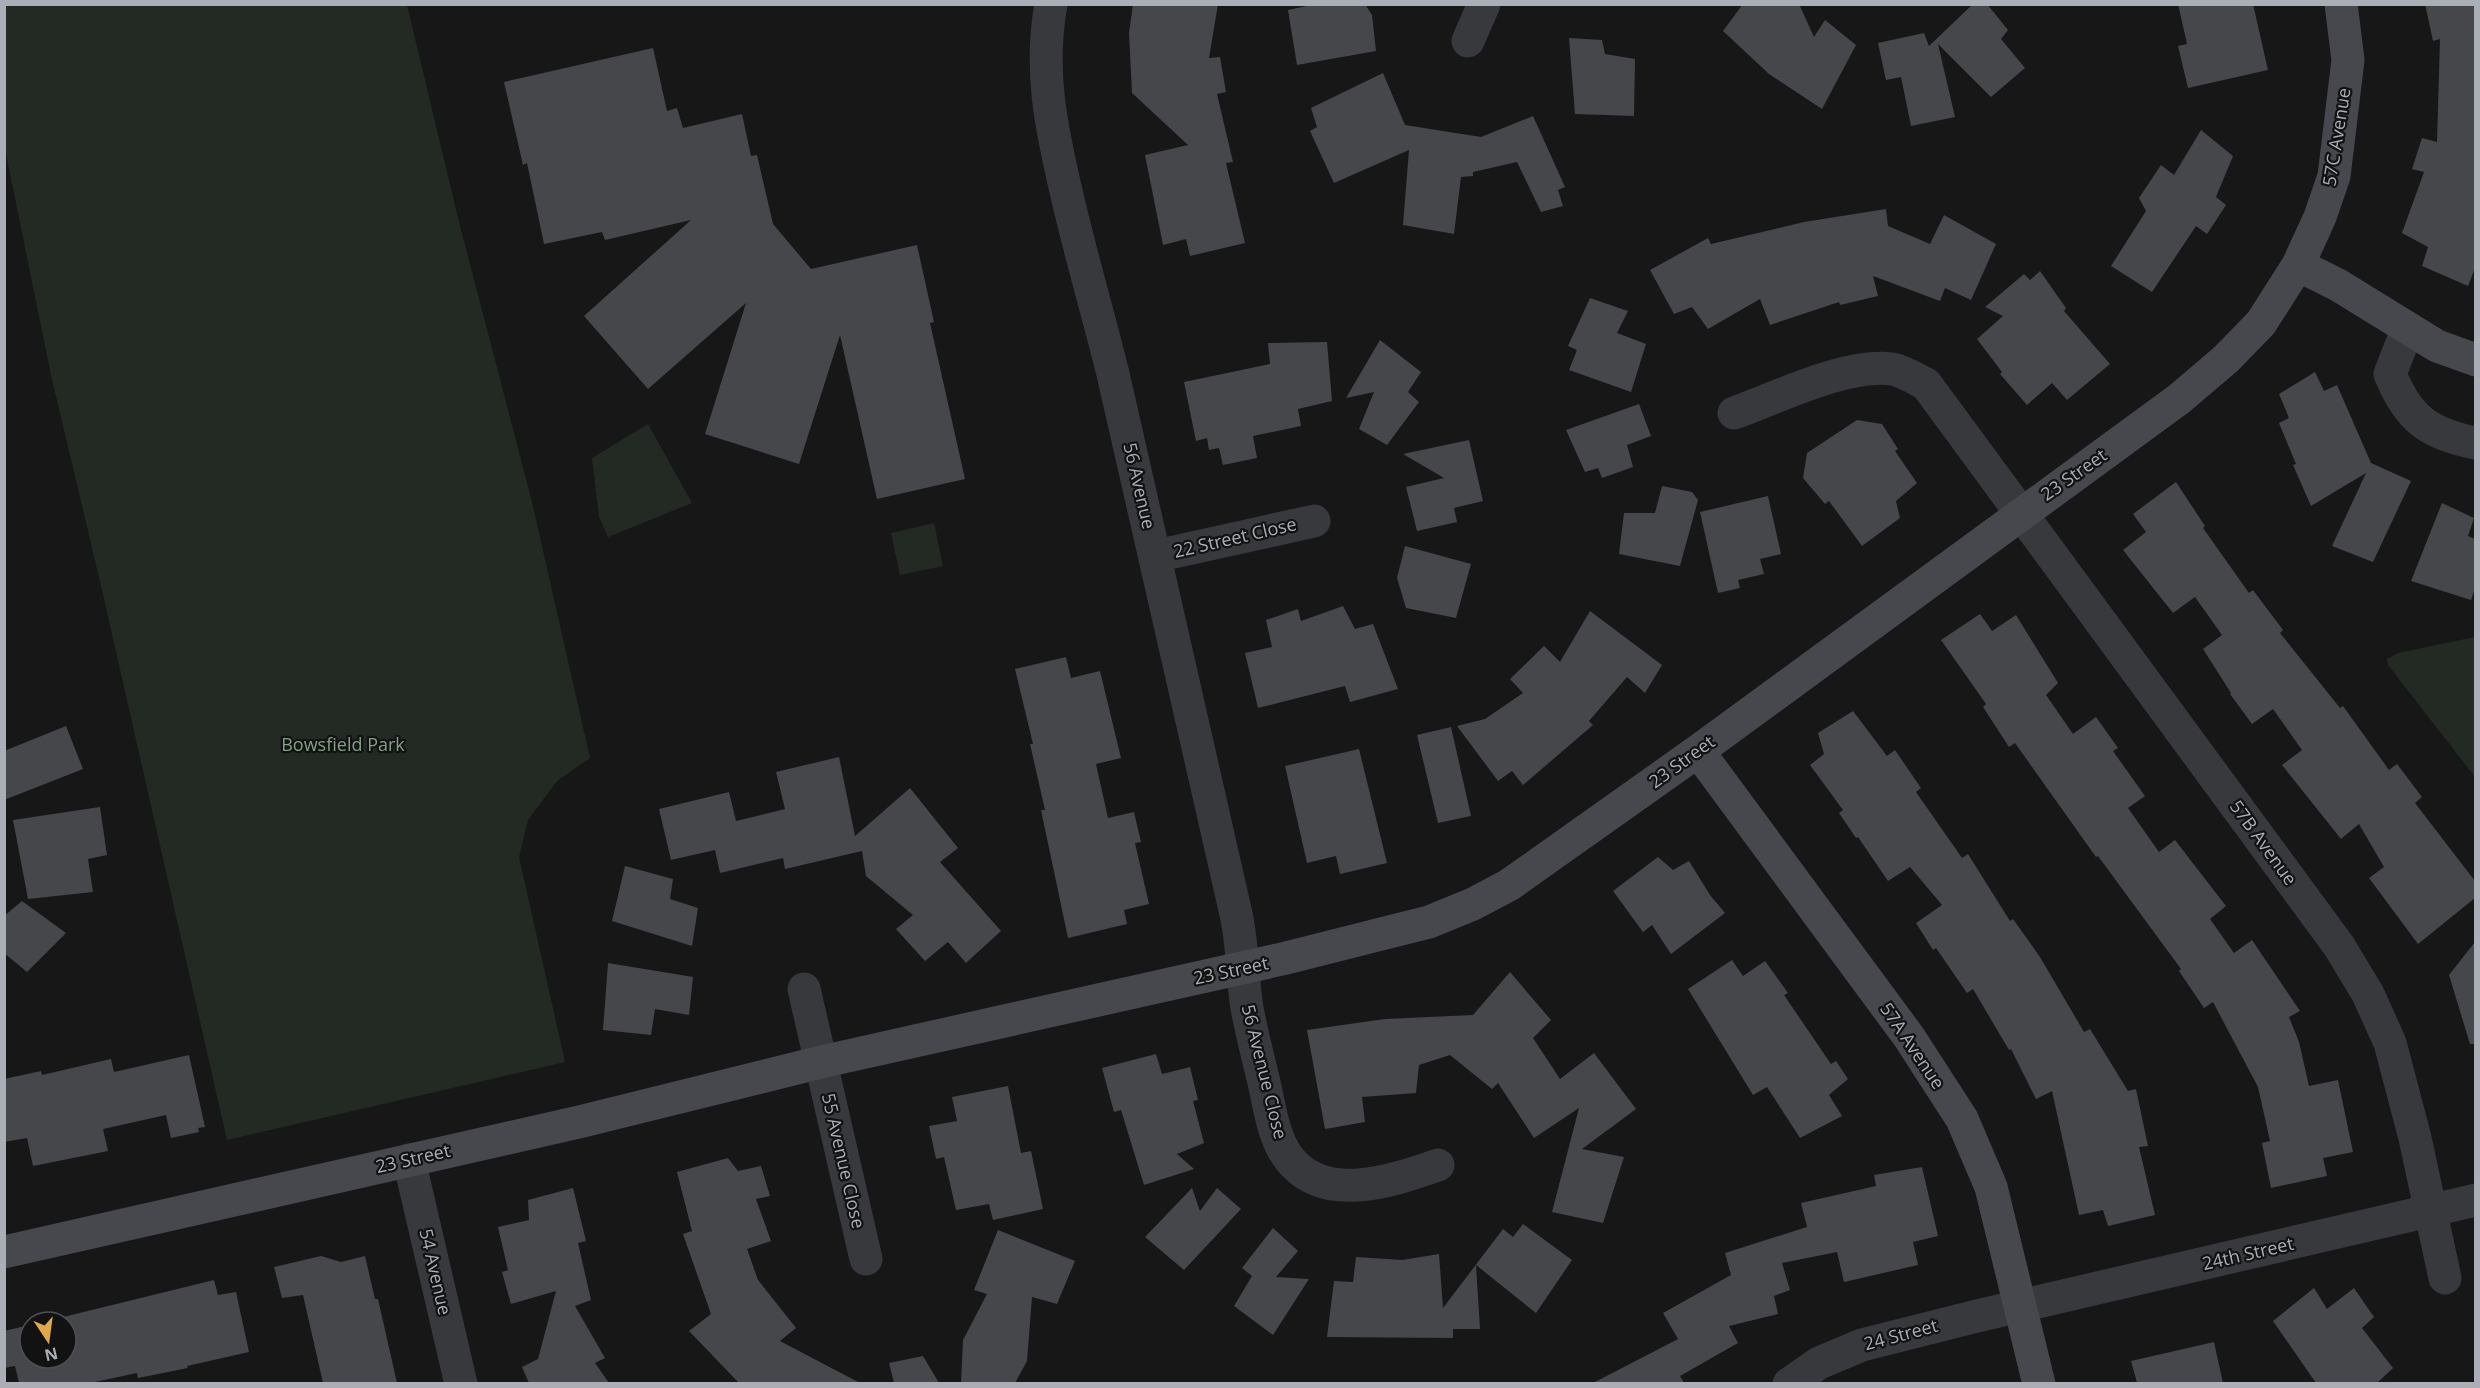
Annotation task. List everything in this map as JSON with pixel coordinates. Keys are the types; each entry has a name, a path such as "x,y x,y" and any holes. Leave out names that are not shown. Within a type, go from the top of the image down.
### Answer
{"street":[{"name":"56 Avenue","path":"1051,4 1045,59 1046,100 1076,241 1105,343 1156,556 1238,922 1242,968"},
{"path":"1468,41 1484,4"},
{"name":"57C Avenue","path":"2298,265 2320,218 2334,176 2348,60 2341,4"},
{"path":"2298,265 2331,281 2437,346 2475,360"},
{"name":"23 Street","path":"4,1252 579,1122 821,1062 1242,968 1430,922 1473,904 1509,885 1698,751 2178,399 2226,359 2261,323 2298,265"},
{"path":"2408,328 2390,374 2407,408 2420,422 2437,433 2475,443"},
{"name":"57B Avenue","path":"1734,412 1827,378 1867,367 1895,369 1926,384 2338,946 2362,985 2390,1043 2415,1138 2445,1278"},
{"name":"22 Street Close","path":"1156,556 1314,521"},
{"name":"57A Avenue","path":"1698,751 1909,1037 1962,1119 1991,1187 2039,1383"},
{"name":"56 Avenue Close","path":"1242,968 1247,1007 1270,1113 1289,1160 1319,1182 1348,1186 1402,1177 1438,1165"},
{"path":"804,989 821,1062"},
{"name":"55 Avenue Close","path":"821,1062 866,1259"},
{"name":"54 Avenue","path":"409,1160 461,1383"},
{"name":"24th Street","path":"2021,1307 2475,1200"},
{"name":"24 Street","path":"1789,1383 1819,1364 1862,1345 2021,1307"}],"green space":[{"name":"Bowsfield Park","path":"4,5 407,5 459,222 532,502 590,758 557,781 528,820 519,857 565,1062 227,1140 51,375 5,149"},
{"path":"648,424 692,503 608,537 599,517 592,458"},
{"path":"934,523 943,566 900,575 891,533"},
{"path":"2476,637 2475,777 2388,665 2387,659 2398,653"}],"building":[{"path":"1133,4 1218,4 1209,58 1220,57 1226,92 1217,94 1233,162 1226,163 1245,243 1190,256 1186,239 1163,245 1145,155 1188,145 1132,93 1129,33"},
{"path":"1316,4 1365,4 1372,15 1376,51 1297,65 1288,10"},
{"path":"1743,4 1799,4 1814,37 1825,20 1856,45 1822,109 1769,74 1723,31"},
{"path":"1973,4 1987,4 2008,30 2001,39 2025,68 1991,97 1938,44 1955,117 1911,126 1901,77 1886,80 1878,43 1924,33 1929,46"},
{"path":"2178,4 2253,4 2268,70 2188,88 2178,46 2187,44"},
{"path":"2425,4 2475,4 2475,268 2468,286 2422,266 2428,247 2402,233 2424,172 2412,169 2422,138 2437,142 2440,39 2433,41"},
{"path":"1569,38 1602,40 1605,54 1635,59 1634,116 1575,114"},
{"path":"653,48 667,111 677,108 683,128 742,114 751,156 757,155 773,224 811,269 917,245 934,322 930,323 965,479 877,499 840,335 799,464 705,434 746,303 648,389 584,316 691,220 605,240 602,232 544,244 527,163 523,165 504,82"},
{"path":"1383,73 1405,125 1481,137 1533,116 1565,187 1558,190 1563,206 1541,212 1517,162 1473,172 1473,176 1461,177 1454,234 1403,225 1409,150 1334,183 1310,131 1317,127 1311,108"},
{"path":"2201,130 2233,156 2216,197 2226,205 2207,234 2196,226 2152,292 2111,266 2146,211 2139,198 2161,165 2174,175"},
{"path":"1886,209 1888,226 1930,244 1944,215 1996,244 1971,300 1945,288 1940,301 1873,276 1878,296 1840,305 1839,302 1770,325 1760,299 1708,329 1692,307 1674,314 1650,270 1708,238 1711,244 1804,222"},
{"path":"2040,271 2066,308 2064,311 2110,364 2067,400 2052,383 2027,405 2000,374 2002,372 1977,339 2003,316 1985,307 2024,274 2030,280"},
{"path":"1590,298 1628,311 1617,333 1646,344 1631,392 1569,370 1577,350 1568,346"},
{"path":"1380,340 1421,372 1408,392 1419,402 1387,445 1359,429 1374,392 1346,398"},
{"path":"1327,342 1332,401 1298,409 1301,426 1253,436 1257,458 1223,465 1219,448 1209,450 1207,438 1196,441 1184,382 1270,364 1268,343"},
{"path":"2315,372 2324,391 2337,385 2371,463 2411,481 2373,562 2332,546 2366,473 2311,506 2293,465 2296,464 2279,423 2289,418 2279,394"},
{"path":"1639,404 1651,436 1627,445 1633,467 1602,478 1598,468 1585,472 1566,430"},
{"path":"1857,420 1882,424 1898,449 1895,451 1917,483 1896,501 1900,518 1862,546 1829,501 1825,504 1803,478 1807,453"},
{"path":"1469,440 1483,501 1454,508 1457,522 1417,531 1406,487 1444,478 1403,454"},
{"path":"2176,482 2205,526 2203,528 2249,593 2253,590 2283,630 2280,633 2340,708 2343,706 2389,770 2397,764 2422,797 2415,803 2475,881 2475,898 2418,944 2369,878 2384,867 2359,824 2341,839 2282,765 2302,750 2273,709 2252,724 2230,694 2203,649 2222,635 2195,597 2173,613 2123,550 2146,532 2133,514"},
{"path":"1662,486 1692,492 1698,500 1680,566 1619,554 1624,513 1655,513"},
{"path":"1768,496 1781,554 1760,559 1764,574 1738,580 1740,588 1718,593 1700,512"},
{"path":"2442,503 2474,518 2468,536 2475,539 2475,588 2471,600 2411,581"},
{"path":"1405,546 1471,564 1456,618 1406,608 1397,578"},
{"path":"1343,606 1355,629 1373,624 1398,689 1350,702 1345,686 1258,708 1245,653 1272,647 1266,620 1298,609 1301,621"},
{"path":"1590,611 1662,665 1645,693 1627,677 1589,721 1593,725 1523,785 1512,771 1498,781 1457,726 1485,719 1523,693 1510,679 1544,646 1560,662"},
{"path":"1980,614 1992,631 2016,615 2058,683 2046,695 2073,734 2096,717 2118,748 2113,751 2145,796 2128,808 2159,852 2175,840 2226,906 2210,919 2234,953 2252,940 2300,1011 2289,1017 2299,1042 2309,1086 2338,1080 2353,1152 2323,1158 2327,1176 2271,1188 2262,1143 2270,1141 2258,1087 2213,1002 2204,1008 2179,971 2181,969 2098,856 2096,857 2015,743 2009,747 1983,707 1986,704 1941,640"},
{"path":"1066,657 1071,678 1100,671 1121,758 1096,764 1108,818 1134,812 1141,842 1135,843 1149,904 1124,910 1127,924 1068,938 1041,810 1045,810 1030,744 1033,744 1015,669"},
{"path":"1853,711 1887,756 1895,750 1921,788 1916,792 1962,858 1968,854 2010,921 2013,919 2040,957 2084,1032 2090,1029 2128,1091 2136,1089 2148,1146 2139,1147 2155,1215 2108,1226 2103,1210 2079,1215 2052,1091 2036,1099 2011,1049 2009,1050 1973,989 1967,993 1936,948 1933,950 1916,923 1942,905 1910,867 1888,881 1839,813 1843,810 1810,765 1824,754 1818,733"},
{"path":"66,726 83,769 4,800 4,751"},
{"path":"1451,727 1471,816 1438,823 1417,735"},
{"path":"1359,749 1387,863 1340,874 1336,856 1307,863 1285,766"},
{"path":"839,757 855,836 910,788 958,848 940,862 1001,931 966,963 948,942 925,961 896,929 913,915 866,876 862,851 785,869 783,858 720,873 715,850 671,860 659,809 729,792 736,821 785,809 776,772"},
{"path":"100,807 107,855 88,859 93,892 28,899 13,820"},
{"path":"1658,857 1673,870 1689,861 1710,895 1725,913 1671,954 1652,925 1643,932 1613,891"},
{"path":"625,866 673,879 670,899 698,908 692,946 612,921"},
{"path":"22,901 66,933 27,972 4,953 4,916"},
{"path":"2475,942 2475,1044 2470,1044 2449,975"},
{"path":"1732,960 1743,976 1765,961 1788,993 1784,995 1831,1064 1836,1061 1848,1079 1829,1095 1842,1116 1800,1138 1767,1087 1753,1095 1688,989"},
{"path":"608,963 693,977 689,1015 655,1009 651,1035 603,1030"},
{"path":"1510,972 1551,1020 1533,1038 1560,1079 1594,1053 1636,1109 1582,1149 1624,1157 1603,1223 1552,1212 1579,1108 1534,1138 1498,1083 1492,1089 1450,1055 1419,1065 1416,1093 1362,1097 1365,1122 1325,1129 1307,1030 1385,1019 1473,1015"},
{"path":"1156,1054 1162,1074 1190,1067 1198,1100 1193,1101 1204,1143 1177,1154 1194,1169 1144,1185 1121,1110 1114,1112 1102,1068"},
{"path":"189,1055 205,1127 198,1128 199,1132 171,1138 166,1115 103,1129 108,1151 33,1166 27,1138 4,1142 4,1079 41,1071 42,1075 111,1059 114,1072"},
{"path":"1008,1086 1021,1153 1031,1151 1043,1209 993,1220 989,1204 956,1210 944,1157 936,1159 929,1126 957,1121 952,1097"},
{"path":"728,1158 738,1171 761,1166 770,1196 756,1199 771,1241 747,1249 758,1280 796,1328 780,1341 860,1383 739,1383 689,1331 711,1314 683,1234 692,1231 677,1172"},
{"path":"1922,1167 1938,1236 1913,1242 1918,1265 1844,1282 1837,1252 1782,1263 1790,1290 1774,1296 1778,1314 1729,1326 1738,1343 1680,1376 1684,1383 1593,1383 1678,1339 1663,1313 1731,1275 1725,1253 1807,1227 1801,1203 1876,1186 1874,1175"},
{"path":"573,1188 586,1241 578,1243 591,1300 575,1306 605,1358 595,1363 609,1383 529,1383 522,1367 538,1359 556,1291 511,1304 502,1272 508,1270 498,1227 529,1220 528,1200"},
{"path":"1192,1188 1200,1211 1217,1188 1241,1209 1184,1270 1145,1237"},
{"path":"1523,1224 1572,1260 1536,1313 1476,1265 1480,1329 1453,1329 1453,1338 1327,1337 1334,1281 1353,1282 1356,1257 1402,1260 1439,1254 1443,1308 1503,1229 1513,1237"},
{"path":"1273,1228 1298,1251 1276,1277 1309,1279 1273,1335 1234,1306 1252,1276 1242,1268"},
{"path":"998,1230 1075,1261 1057,1304 1032,1297 1027,1361 1015,1383 961,1383 963,1340 987,1294 974,1290"},
{"path":"321,1256 341,1262 365,1256 375,1299 378,1299 397,1383 323,1383 303,1295 282,1298 274,1267"},
{"path":"214,1280 218,1295 236,1292 249,1352 138,1378 137,1373 90,1383 19,1383 15,1366 4,1368 4,1331 18,1328 18,1370 78,1370 78,1313"},
{"path":"2314,1288 2327,1309 2354,1288 2374,1317 2362,1328 2393,1368 2377,1383 2316,1383 2273,1321"},
{"path":"2214,1342 2223,1383 2137,1383 2131,1361"},
{"path":"923,1356 939,1383 894,1383 889,1363"}]}
